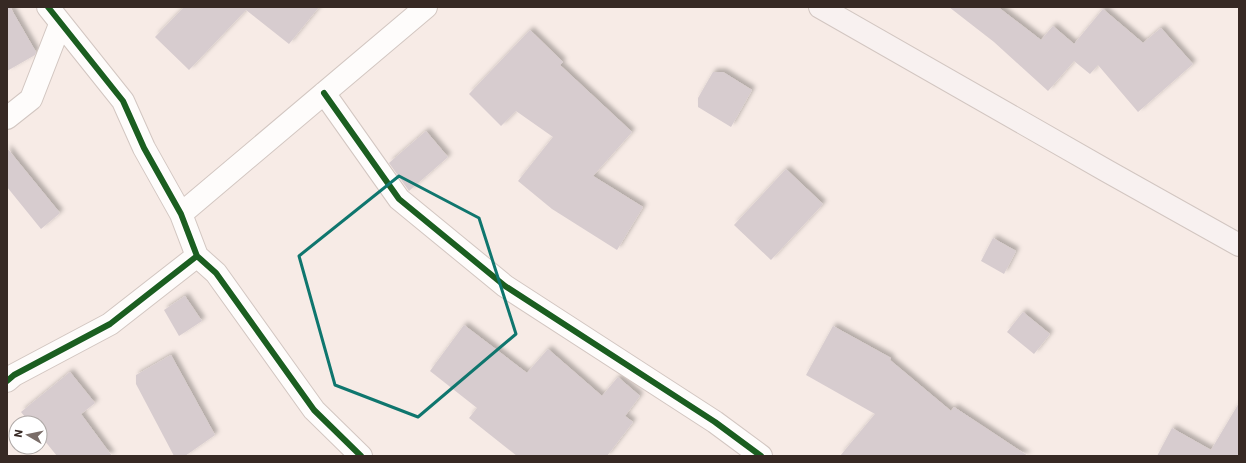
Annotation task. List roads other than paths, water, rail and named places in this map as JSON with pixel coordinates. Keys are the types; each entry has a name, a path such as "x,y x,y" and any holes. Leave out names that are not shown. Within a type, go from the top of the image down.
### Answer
{"main road":[{"path":"820,7 1239,245"}],"street":[{"path":"181,214 426,7"},
{"path":"7,118 31,99 58,27 54,14"},
{"path":"54,14 123,101 144,148 181,214 197,256 216,273 314,410 361,456"},
{"path":"324,93 399,199 505,286 715,422 761,456"},
{"path":"7,381 110,324 197,256"}]}
